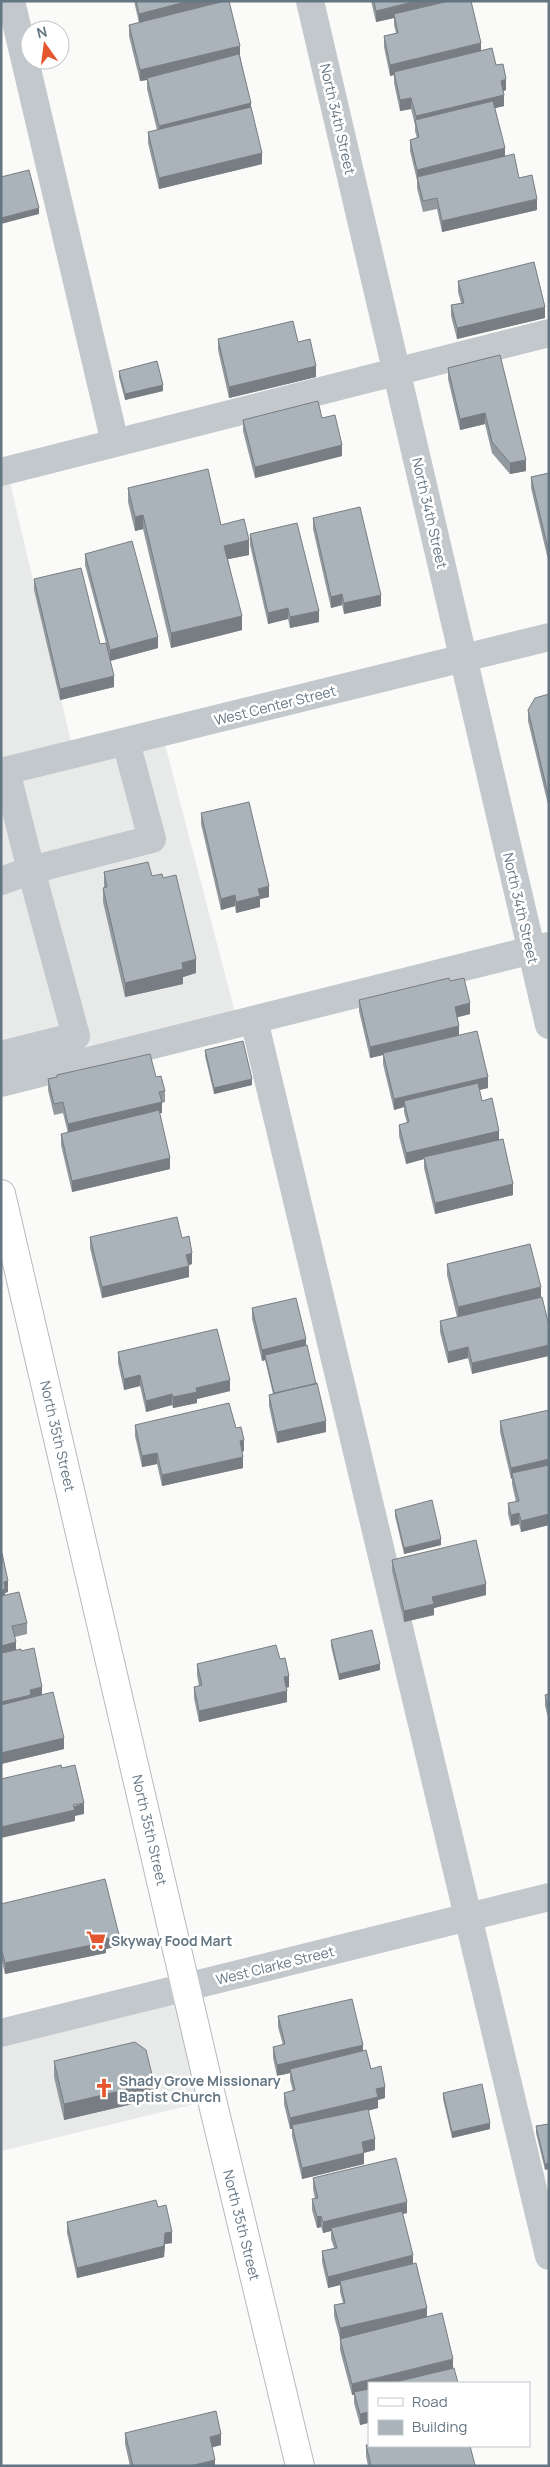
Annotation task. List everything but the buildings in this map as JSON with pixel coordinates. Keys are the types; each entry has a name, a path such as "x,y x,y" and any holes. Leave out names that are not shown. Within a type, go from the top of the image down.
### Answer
{"main road":[{"name":"North 35th Street","path":"1,1194 300,2466"}],"street":[{"path":"11,1 115,443"},
{"name":"North 34th Street","path":"310,1 464,657 540,948 549,1025"},
{"path":"1,472 549,333"},
{"name":"West Center Street","path":"4,772 549,637"},
{"path":"1,881 31,870 152,839 126,742"},
{"path":"1,1054 76,1036 4,772"},
{"path":"1,1083 540,948"},
{"path":"254,1020 549,2256"},
{"name":"West Clarke Street","path":"1,2033 549,1897"}],"shaded area":[{"path":"7,470 74,754 162,733 238,1024 1,1083 1,472"},
{"path":"186,1987 212,2100 1,2151 1,2033"}],"place":[{"name":"Skyway Food Mart","path":"96,1940"},
{"name":"Shady Grove Missionary Baptist Church","path":"104,2088"}]}
